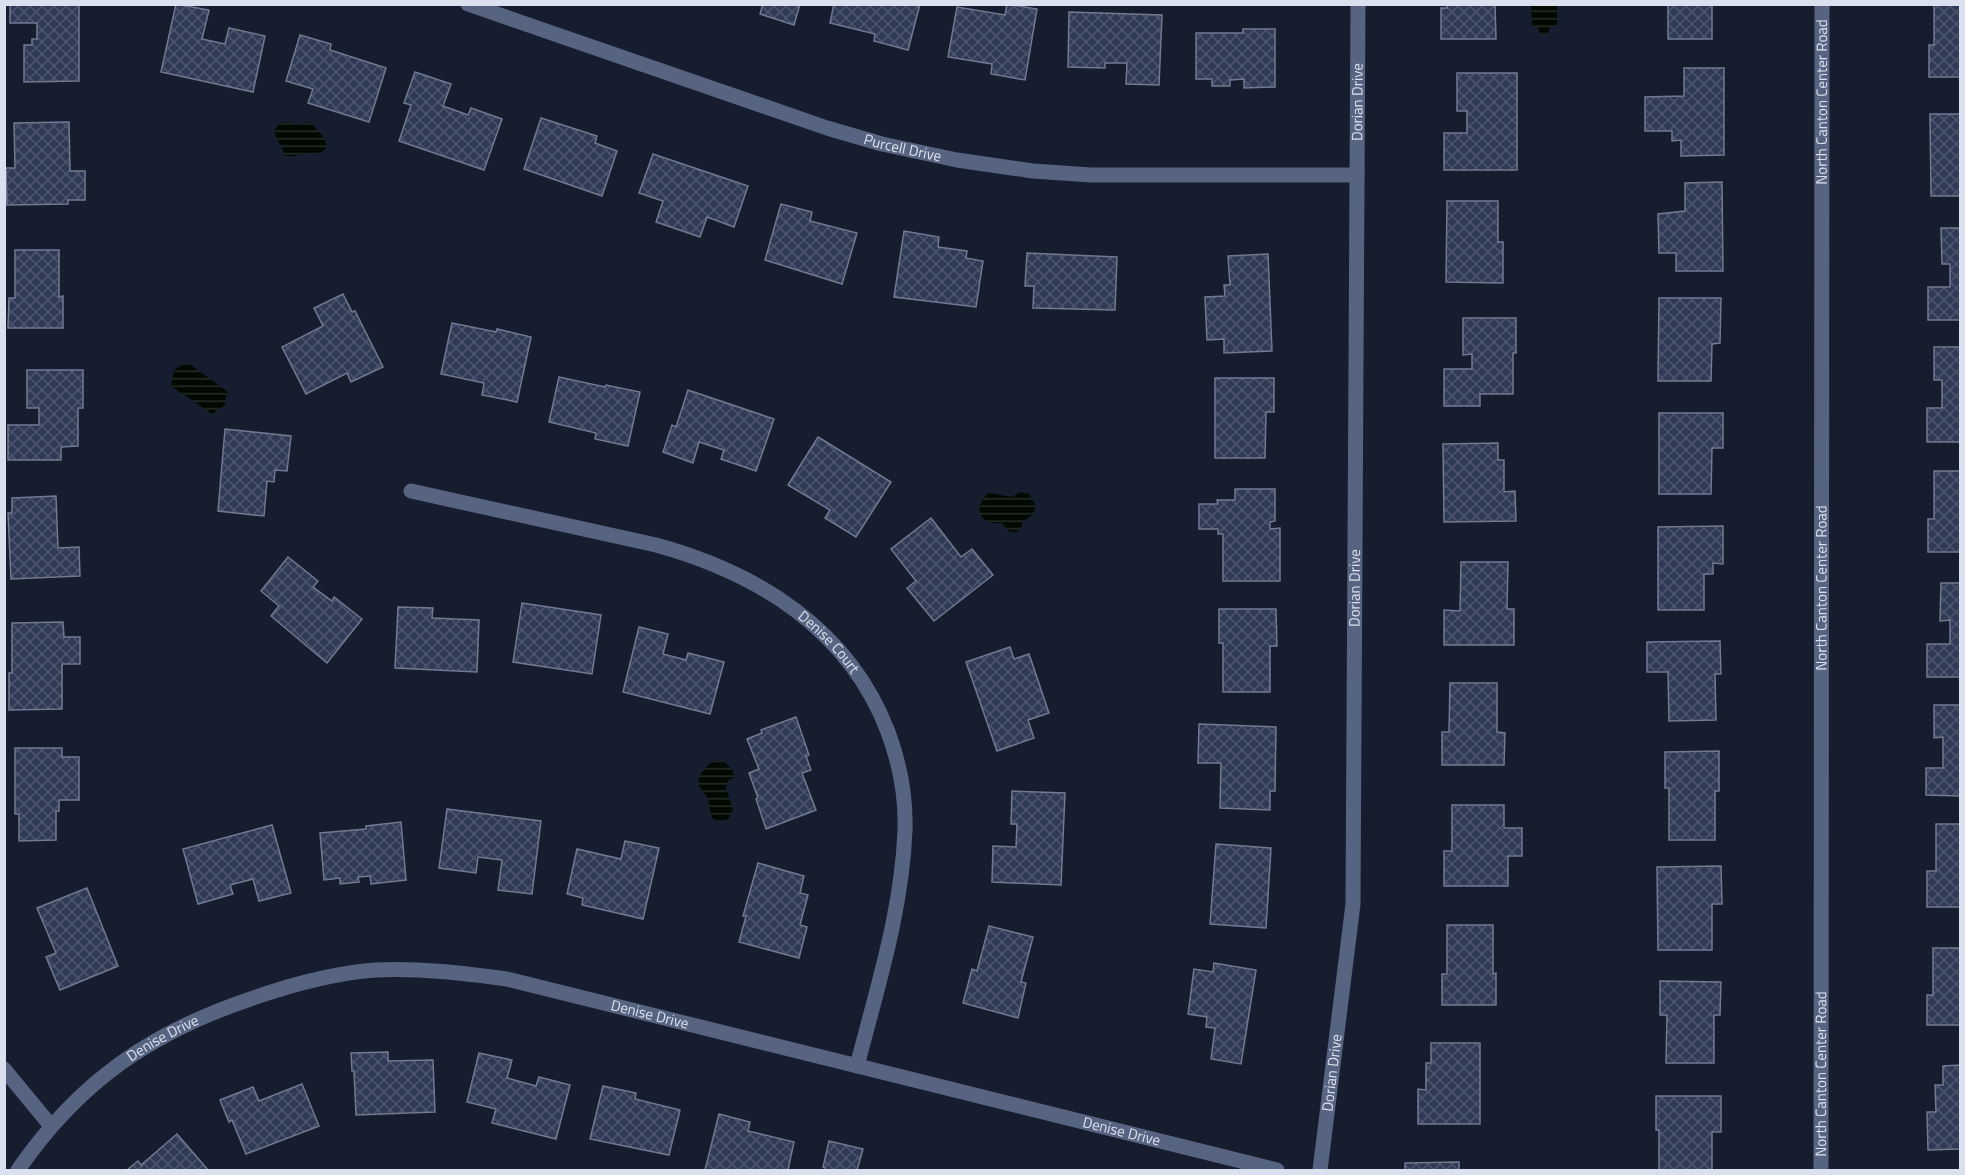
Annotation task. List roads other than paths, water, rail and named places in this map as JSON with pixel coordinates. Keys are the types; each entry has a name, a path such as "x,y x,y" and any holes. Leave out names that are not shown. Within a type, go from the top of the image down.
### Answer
{"street":[{"name":"Purcell Drive","path":"468,4 827,128 882,144 957,160 1033,171 1091,175 1357,175"},
{"name":"Dorian Drive","path":"1320,1170 1353,904 1358,4"},
{"name":"North Canton Center Road","path":"1821,1170 1822,4"},
{"name":"Denise Court","path":"411,491 656,544 691,554 724,567 766,589 806,617 837,647 862,680 881,716 896,754 904,794 903,868 897,909 857,1066"},
{"name":"Denise Drive","path":"18,1170 51,1126 110,1070 151,1042 184,1024 218,1009 285,987 336,975 376,970 441,970 507,979 1277,1170"},
{"path":"4,1069 51,1126"}]}
